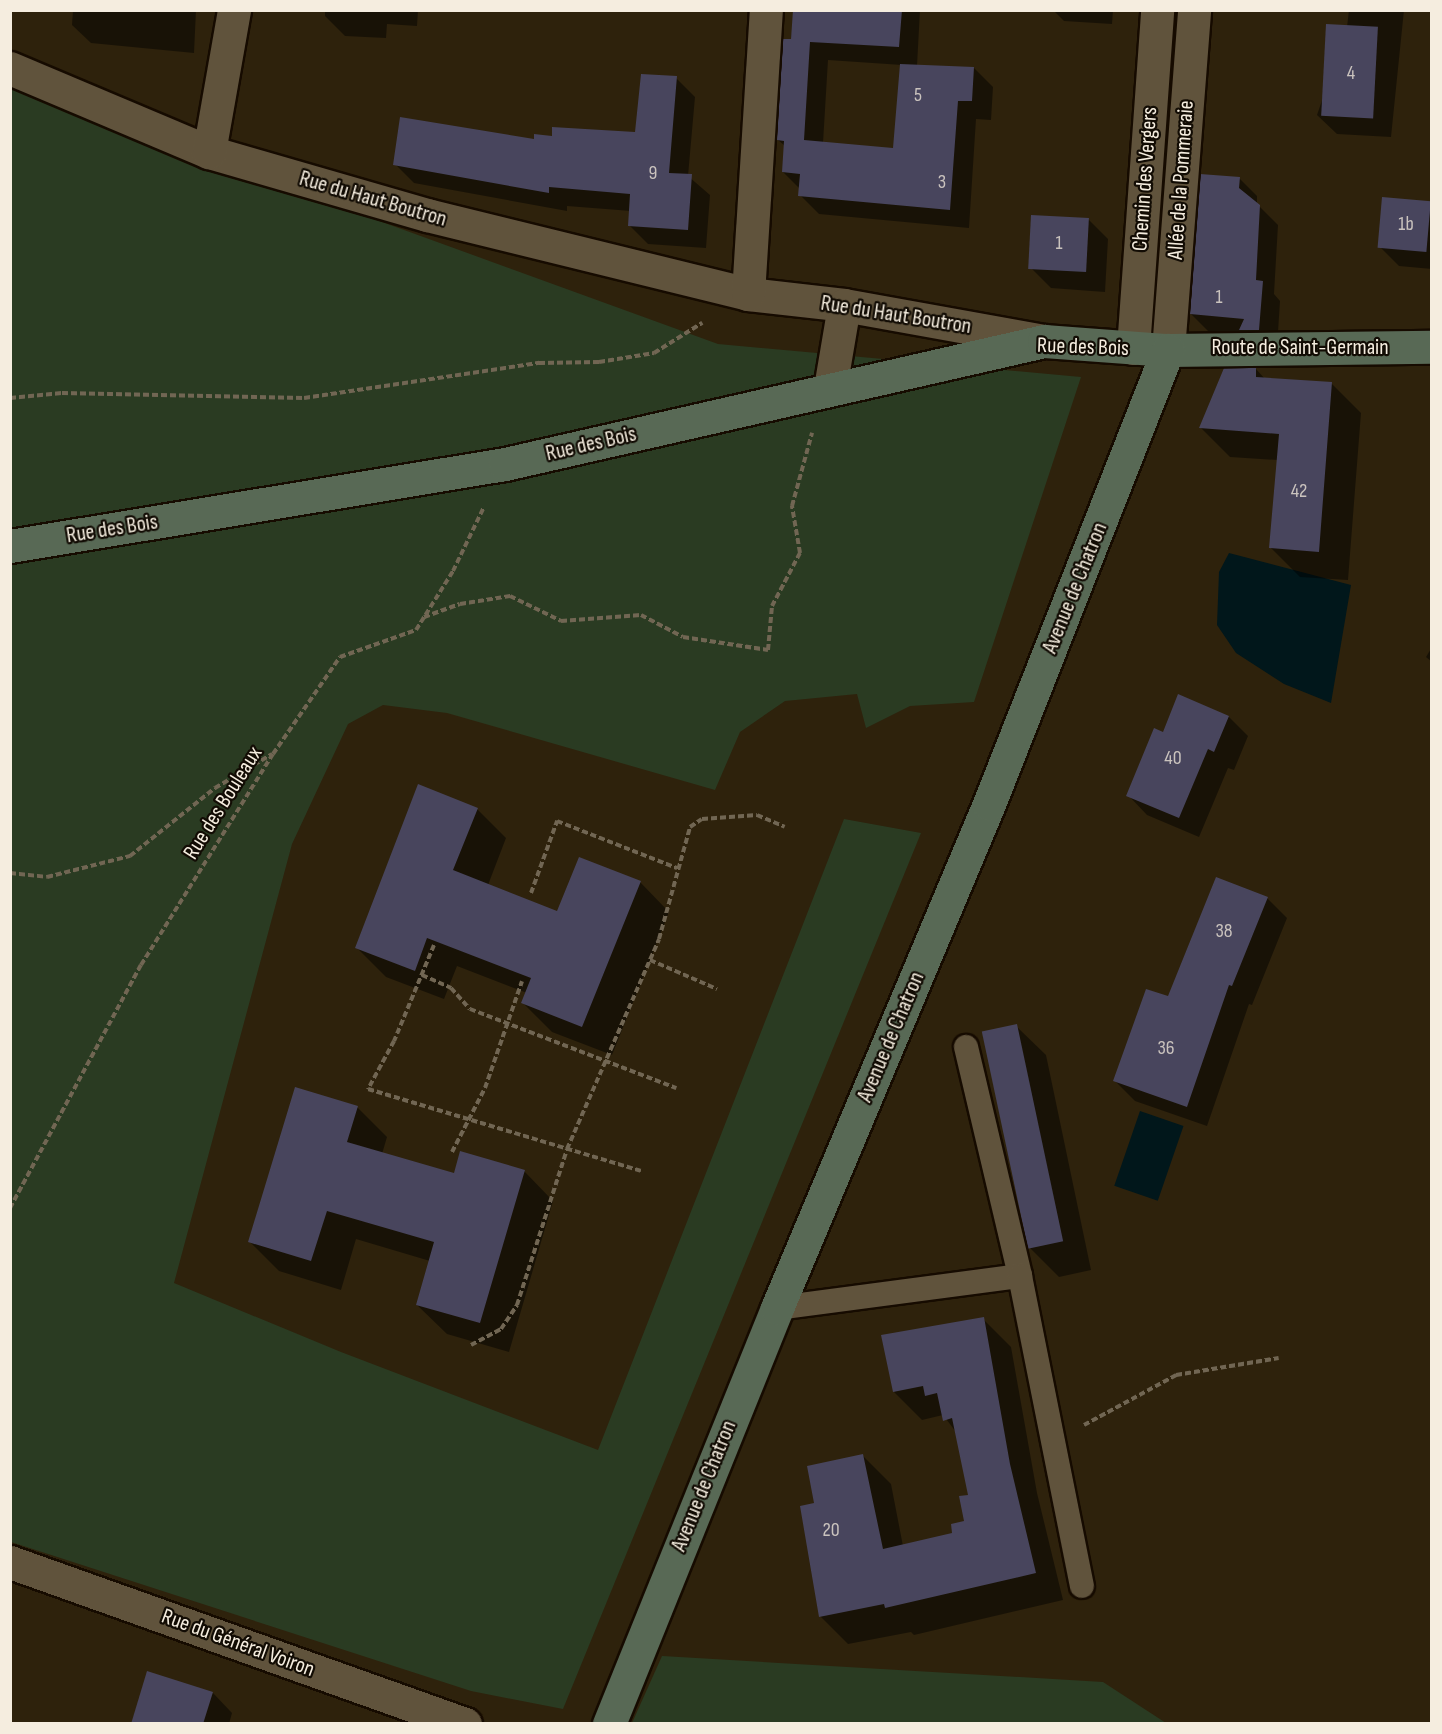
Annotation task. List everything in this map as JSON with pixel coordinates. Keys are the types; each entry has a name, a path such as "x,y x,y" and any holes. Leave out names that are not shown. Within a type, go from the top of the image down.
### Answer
{"street":[{"path":"209,152 234,10"},
{"path":"740,292 766,10"},
{"name":"Chemin des Vergers","path":"1133,348 1158,10"},
{"name":"Allée de la Pommeraie","path":"1168,350 1194,10"},
{"name":"Rue du Haut Boutron","path":"10,68 209,152 427,215 740,292 844,305 1044,341"},
{"path":"830,388 844,305"},
{"name":"Rue des Bois","path":"10,546 505,464 1044,341 1168,350"},
{"name":"Route de Saint-Germain","path":"1168,350 1431,347"},
{"name":"Avenue de Chatron","path":"609,1724 777,1308 989,804 1168,350"},
{"name":"Rue du Général Voiron","path":"10,1562 465,1724"}],"lane":[{"path":"966,1047 1020,1276 1082,1586"},
{"path":"777,1308 1020,1276"}],"path":[{"path":"10,398 62,393 304,398 539,363 599,362 654,353 727,308 740,292"},
{"path":"424,617 460,604 510,596 561,621 641,615 683,637 768,650 772,606 800,553 792,506 802,463 830,388"},
{"name":"Rue des Bouleaux","path":"10,1208 141,965 273,754 340,657 416,630 453,571 505,464"},
{"path":"10,873 47,877 130,856 215,788 273,754"},
{"path":"471,1345 501,1329 517,1305 567,1149 602,1061 659,939 690,827 702,819 757,815 785,827"},
{"path":"531,893 557,821 677,868"},
{"path":"434,945 394,1041 368,1089 641,1171"},
{"path":"650,960 717,989"},
{"path":"422,975 451,988 470,1009 676,1088"},
{"path":"452,1152 470,1120 509,1024 522,981"},
{"path":"1054,1442 1176,1375 1279,1358"}],"green space":[{"path":"10,61 206,158 718,344 1081,377 974,702 910,706 866,728 857,694 785,701 740,732 715,790 447,713 383,705 348,724 292,844 174,1283 341,1352 598,1450 844,819 921,833 563,1709 471,1691 11,1542"},
{"path":"662,1656 1103,1682 1166,1723 632,1723"}],"water":[{"path":"1229,553 1351,585 1331,703 1284,684 1236,653 1217,625 1219,572"},
{"path":"1140,1111 1183,1126 1158,1201 1114,1186"}],"building":[{"path":"793,10 902,10 899,47 810,42 804,140 893,148 900,64 974,67 972,101 958,101 950,210 798,196 800,174 782,172 784,141 777,140 783,39 791,39"},
{"path":"1326,24 1378,27 1373,119 1321,116"},
{"path":"641,74 677,76 669,173 692,174 688,230 628,226 630,194 549,187 549,193 393,165 400,117 534,139 534,134 552,136 552,127 635,132"},
{"path":"1200,174 1240,177 1239,188 1260,205 1256,280 1263,281 1259,330 1239,330 1244,319 1190,314"},
{"path":"1382,197 1431,201 1426,252 1378,248"},
{"path":"1031,215 1089,218 1086,272 1028,269"},
{"path":"1224,368 1256,368 1256,377 1332,382 1319,552 1269,548 1279,434 1199,428"},
{"path":"1178,694 1229,716 1214,752 1208,749 1179,818 1126,796 1154,728 1163,732"},
{"path":"418,784 478,808 453,870 557,911 579,857 641,881 582,1027 521,1003 531,978 427,938 415,971 355,948"},
{"path":"1216,877 1268,897 1232,986 1229,985 1187,1107 1113,1081 1146,989 1168,996"},
{"path":"1017,1024 1063,1241 1028,1249 982,1031"},
{"path":"295,1087 358,1106 347,1142 454,1173 460,1151 525,1170 480,1323 416,1305 434,1242 327,1211 311,1261 248,1242"},
{"path":"984,1317 1010,1464 1036,1573 885,1608 884,1604 819,1617 800,1506 814,1503 807,1466 863,1454 883,1549 952,1533 951,1524 964,1521 959,1496 968,1495 952,1418 943,1421 937,1393 925,1396 923,1386 893,1392 881,1335"},
{"path":"147,1671 213,1692 203,1724 131,1724"}]}
